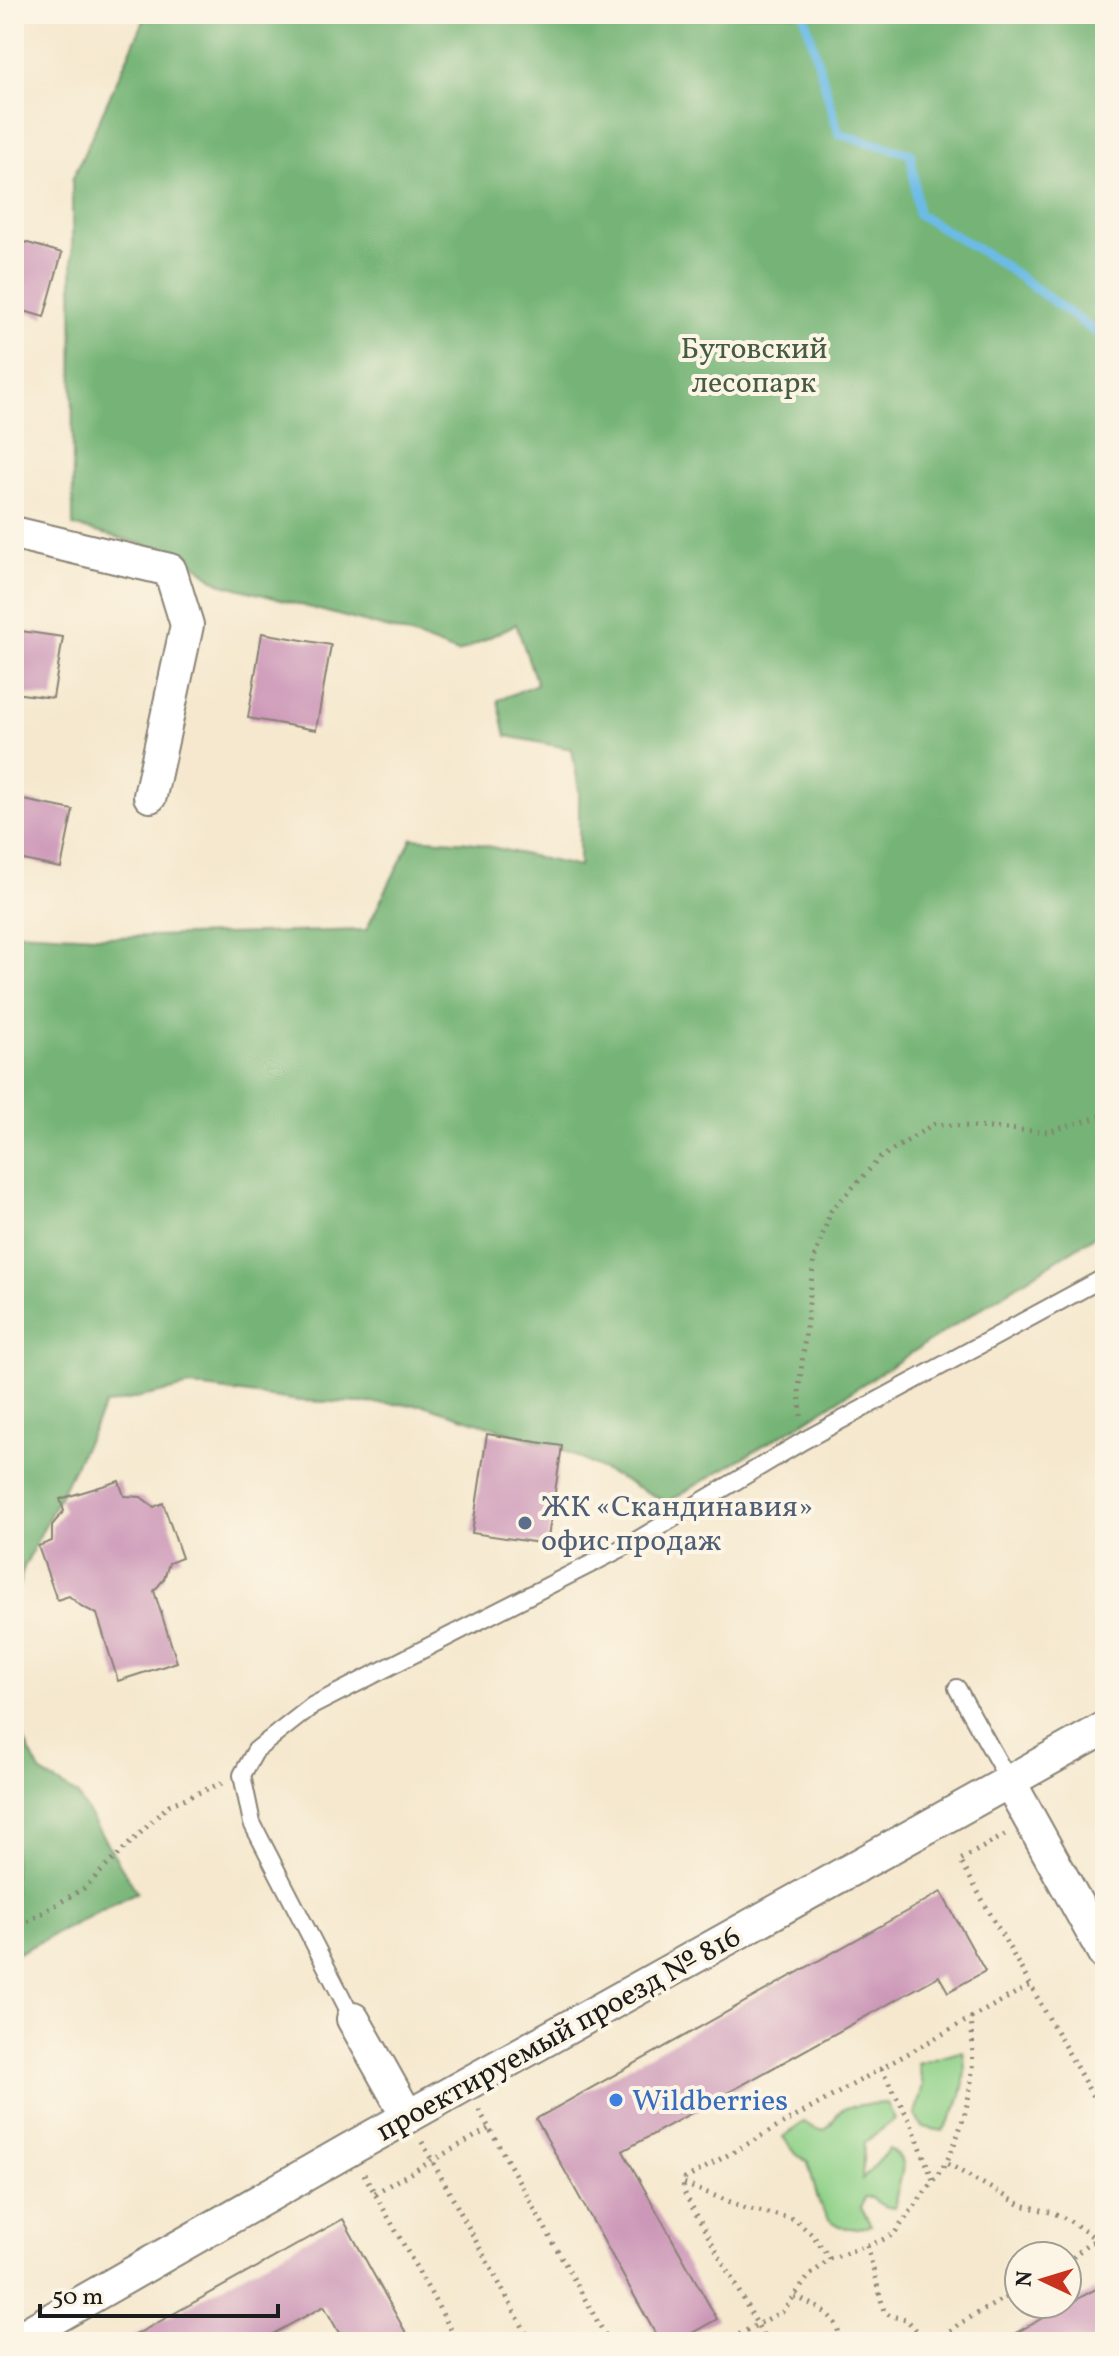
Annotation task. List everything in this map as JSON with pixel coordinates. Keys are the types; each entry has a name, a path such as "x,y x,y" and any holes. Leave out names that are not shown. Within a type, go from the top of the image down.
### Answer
{"street":[{"path":"14,533 170,570 187,625 150,796"},
{"name":"проектируемый проезд № 816","path":"14,2341 1105,1728"},
{"path":"1009,1781 1105,1955"},
{"path":"353,2019 408,2117"}],"lane":[{"path":"353,2019 252,1823 242,1775 256,1750 312,1706 632,1543 803,1441 1105,1277"},
{"path":"957,1688 1009,1781"}],"path":[{"path":"803,1441 799,1389 814,1259 831,1211 850,1190 880,1158 934,1124 1047,1132 1105,1115"},
{"path":"1105,1800 1095,1806 1105,1824"},
{"path":"14,1930 84,1888 169,1805"},
{"path":"1031,1821 960,1860 1105,2118"},
{"path":"767,2342 686,2196 684,2184 689,2176 1030,1985"},
{"path":"725,2342 783,2311 809,2276 830,2259 886,2238 901,2227 946,2163 961,2131 971,2094 974,2050 971,2018"},
{"path":"881,2069 911,2123 934,2181"},
{"path":"408,2117 531,2342"},
{"path":"458,2342 375,2193 490,2128 609,2342"},
{"path":"946,2163 1021,2205 1054,2213 1070,2221 1096,2239"},
{"path":"684,2184 746,2208 794,2219 805,2226 830,2259"},
{"path":"1083,2247 1096,2239 1105,2238"},
{"path":"867,2246 884,2311 890,2316 906,2319 927,2342"},
{"path":"795,2296 834,2320 839,2342"},
{"path":"938,2342 959,2324 1003,2299"}],"green space":[{"name":"Бутовский лесопарк","path":"147,14 1105,14 1105,1229 802,1423 667,1502 559,1448 423,1405 300,1401 191,1386 105,1405 24,1567 14,1603 14,932 116,937 366,930 412,838 470,842 579,867 579,790 572,749 506,736 498,700 537,684 516,624 458,653 408,634 219,583 181,554 73,526 72,180"},
{"path":"14,1720 40,1772 77,1795 137,1892 14,1955"},
{"path":"963,2051 964,2083 954,2112 943,2131 922,2127 915,2115 923,2085 918,2064"},
{"path":"887,2103 895,2119 864,2143 862,2179 889,2149 897,2154 901,2160 902,2174 895,2208 882,2205 872,2197 864,2197 861,2208 871,2225 841,2227 824,2213 808,2162 797,2155 783,2137 804,2122 814,2128 826,2129 846,2108"}],"building":[{"path":"14,239 62,253 44,317 14,308"},
{"path":"14,630 63,637 53,698 14,693"},
{"path":"262,633 331,645 316,730 248,718"},
{"path":"14,798 73,810 61,868 14,858"},
{"path":"487,1434 562,1446 547,1544 472,1533"},
{"path":"119,1481 124,1496 141,1497 154,1507 163,1503 182,1558 169,1563 164,1579 154,1591 177,1662 118,1681 97,1614 69,1596 57,1600 38,1546 52,1541 52,1525 64,1511 60,1499"},
{"path":"941,1892 985,1971 948,1992 939,1976 623,2151 717,2319 676,2342 660,2342 536,2119"},
{"path":"343,2219 411,2342 344,2342 324,2306 258,2342 123,2342"},
{"path":"1105,2284 1105,2342 1000,2342 1039,2320 1083,2320 1083,2296"}],"waterway":[{"path":"804,14 839,134 911,154 918,214 996,260 1105,339"}],"place":[{"name":"ЖК «Скандинавия» офис продаж","path":"525,1523"},
{"name":"Wildberries","path":"616,2100"}]}
